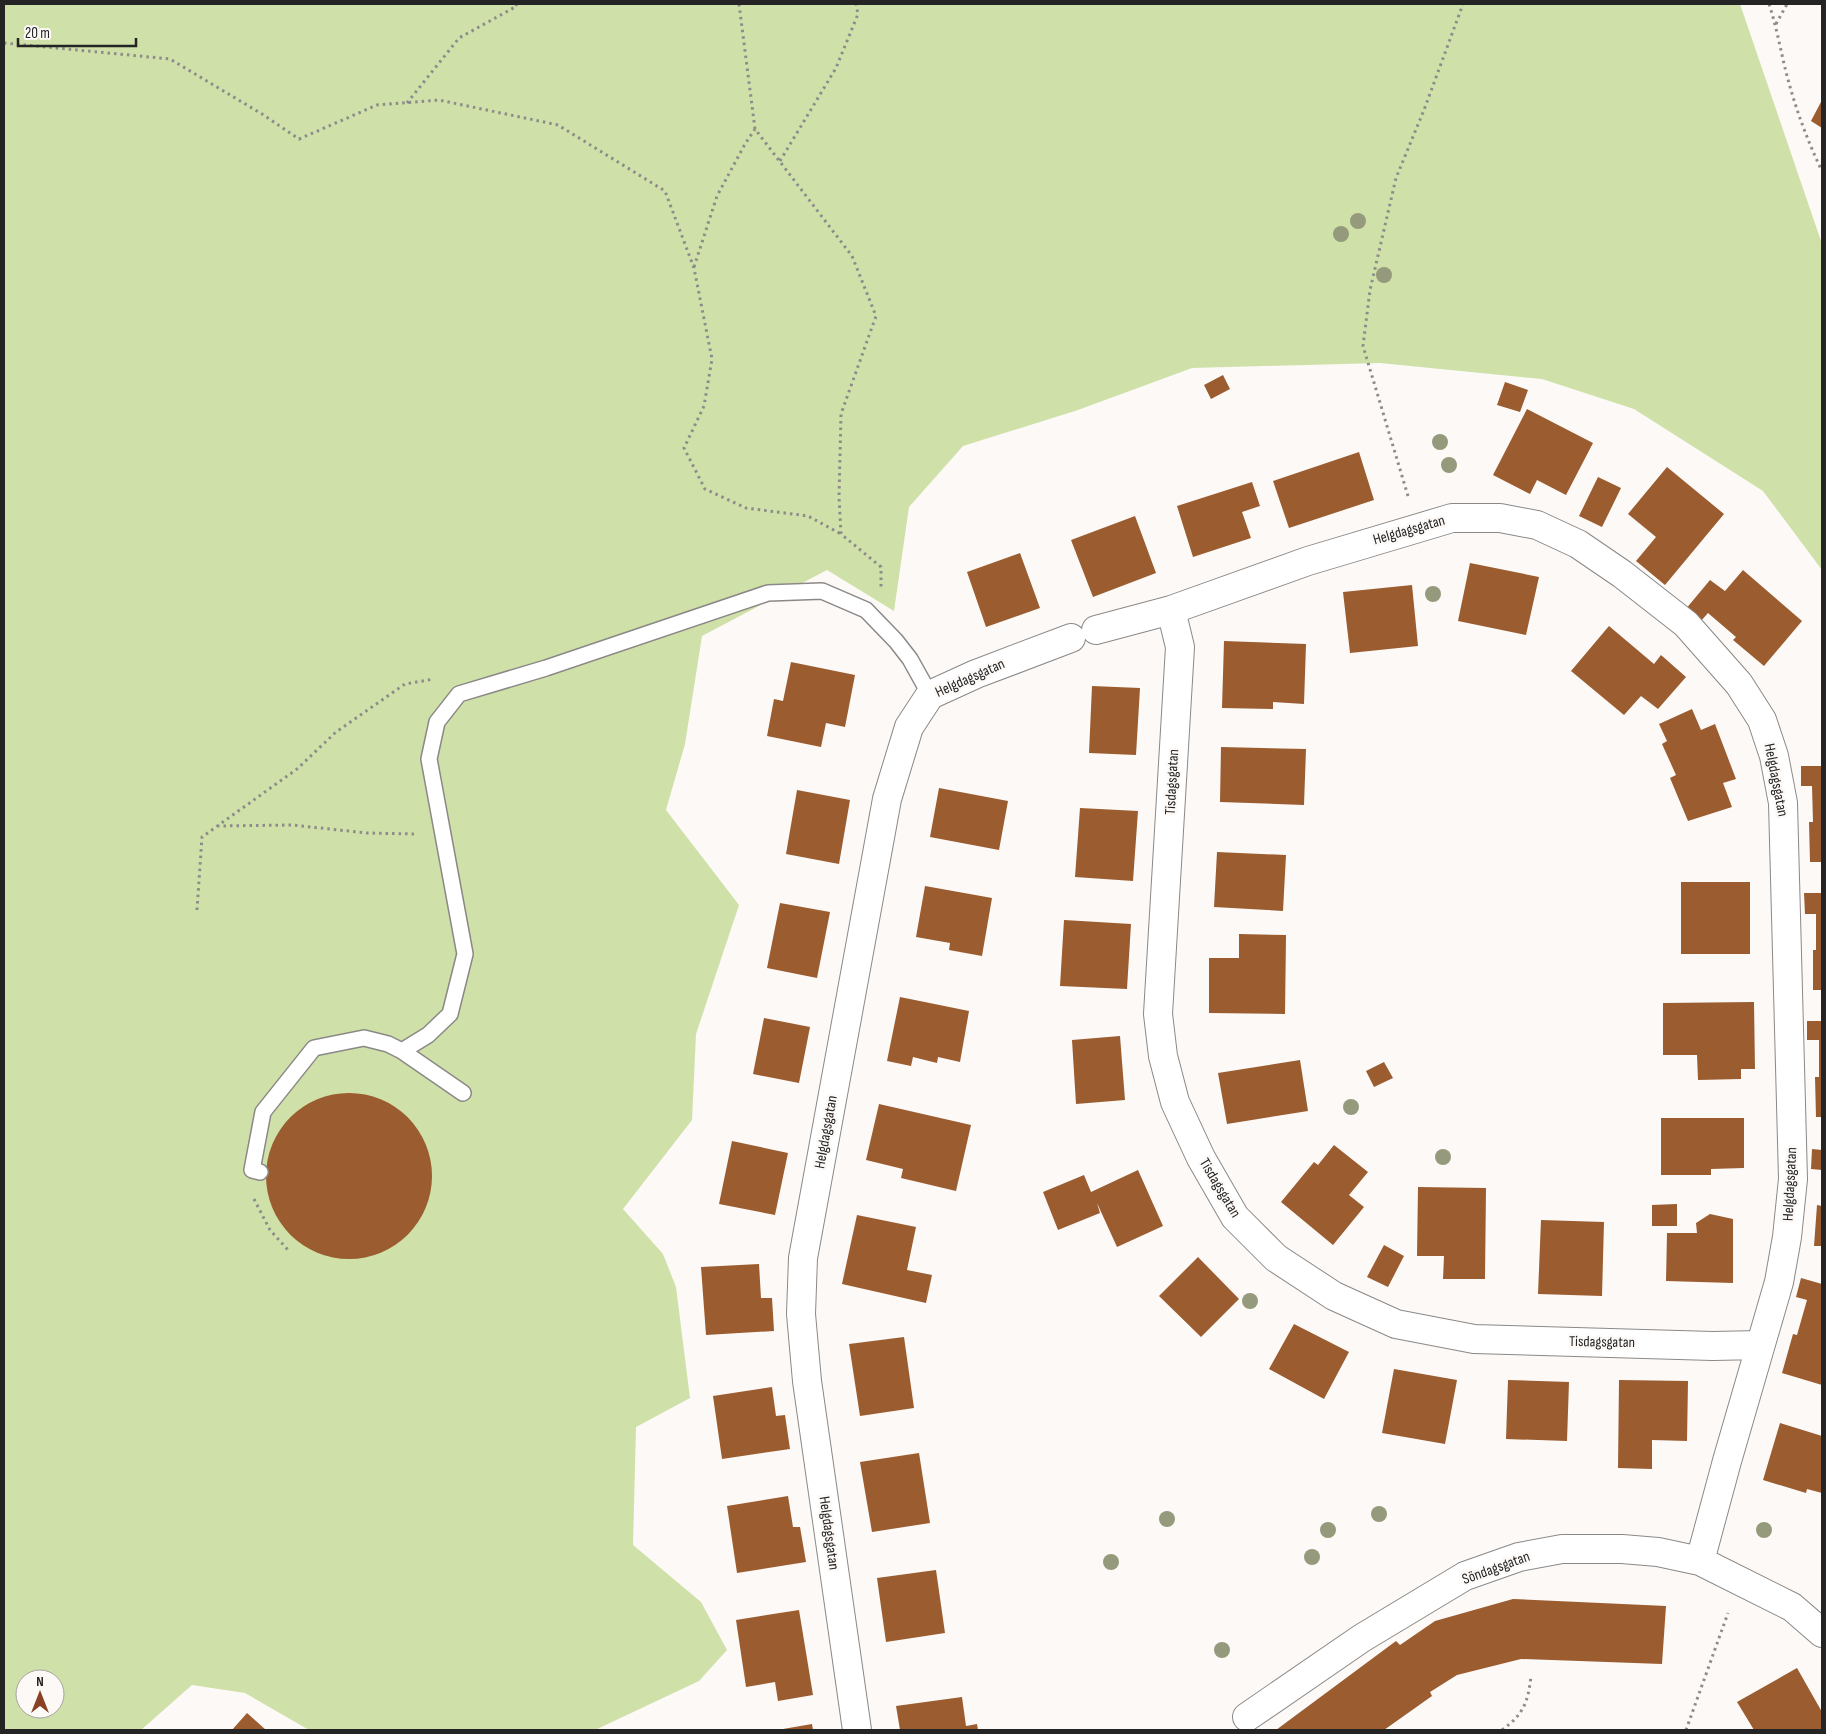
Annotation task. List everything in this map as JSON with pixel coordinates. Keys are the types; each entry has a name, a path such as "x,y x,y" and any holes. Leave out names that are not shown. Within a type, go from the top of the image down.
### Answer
{"street":[{"name":"Helgdagsgatan","path":"857,1730 807,1381 800,1314 803,1258 887,799 909,727 930,695 976,674 1084,634 1171,610 1308,561 1452,518 1500,518 1537,525 1578,544 1622,574 1686,624 1739,684 1762,720 1774,756 1783,803 1793,1179 1780,1282 1760,1345 1700,1561"},
{"name":"Tisdagsgatan","path":"1171,610 1180,647 1158,1014 1163,1056 1174,1102 1201,1158 1235,1217 1276,1258 1334,1296 1396,1324 1474,1339 1712,1346 1760,1345"},
{"name":"Söndagsgatan","path":"1247,1717 1362,1638 1465,1576 1519,1557 1562,1549 1658,1552 1700,1561 1792,1607 1822,1633"}],"lane":[{"path":"402,1051 428,1035 450,1014 465,954 429,759 437,722 459,694 546,668 768,593 822,591 866,610 896,641 910,659 930,695"},
{"path":"256,1171 263,1112 314,1048 364,1038 388,1044 402,1051 463,1093"}],"path":[{"path":"407,103 459,38 516,6 516,4"},
{"path":"739,4 755,129 852,256 876,316 841,414 839,497 841,534"},
{"path":"780,161 836,68 858,14 856,4"},
{"path":"1417,527 1363,346 1370,290 1396,178 1438,74 1463,4"},
{"path":"1770,4 1785,69 1807,140 1822,171"},
{"path":"1776,24 1787,4"},
{"path":"4,43 170,59 262,114 299,139 377,105 440,100 558,125 665,191 694,268 712,359 704,406 684,448 705,490 746,508 808,516 841,534 881,567 882,586 866,610"},
{"path":"694,268 717,196 755,129"},
{"path":"197,910 202,837 298,769 336,732 405,684 437,678"},
{"path":"216,826 292,825 367,833 443,834"},
{"path":"256,1171 248,1186 270,1230 288,1250"},
{"path":"1686,1730 1740,1580"},
{"path":"1502,1730 1518,1715 1526,1704 1531,1676"}],"green space":[{"path":"4,4 1740,4 1822,244 1822,570 1763,491 1634,409 1542,379 1380,363 1192,368 1078,410 963,446 909,507 894,611 827,570 702,636 685,744 666,810 739,905 696,1034 692,1120 623,1209 663,1254 676,1287 690,1398 636,1427 633,1545 701,1602 727,1650 699,1681 595,1730 309,1730 245,1693 192,1685 141,1730 4,1730"}],"building":[{"path":"1822,100 1822,128 1811,121"},
{"path":"1223,375 1230,389 1211,399 1204,385"},
{"path":"1505,382 1528,390 1520,412 1497,405"},
{"path":"1527,409 1593,443 1566,495 1537,480 1530,494 1493,475"},
{"path":"1359,452 1374,500 1289,528 1273,481"},
{"path":"1667,467 1724,514 1665,585 1636,561 1656,537 1628,514"},
{"path":"1598,477 1621,488 1602,527 1579,516"},
{"path":"1252,482 1260,506 1242,512 1251,538 1193,557 1177,506"},
{"path":"1135,516 1156,573 1093,597 1071,540"},
{"path":"1020,553 1040,608 986,627 967,572"},
{"path":"1470,563 1539,577 1526,635 1458,621"},
{"path":"1743,570 1802,621 1764,666 1733,640 1736,637 1708,613 1700,622 1685,610 1710,580 1725,591"},
{"path":"1412,585 1418,646 1350,653 1343,592"},
{"path":"1609,626 1654,664 1661,655 1686,677 1658,709 1641,696 1624,715 1571,671"},
{"path":"1224,641 1306,644 1304,704 1273,702 1273,709 1222,708"},
{"path":"791,662 855,675 845,727 826,723 821,747 767,736 774,699 783,701"},
{"path":"1092,686 1140,688 1136,755 1089,753"},
{"path":"1692,709 1701,730 1715,724 1736,779 1723,783 1732,807 1688,821 1670,778 1676,775 1662,744 1667,741 1659,724"},
{"path":"1221,747 1306,749 1304,805 1220,802"},
{"path":"1801,766 1822,766 1822,862 1810,862 1809,822 1813,822 1812,786 1801,786"},
{"path":"939,788 1008,801 999,850 930,837"},
{"path":"797,790 850,800 839,864 786,854"},
{"path":"1080,808 1138,811 1133,881 1075,877"},
{"path":"1217,852 1286,855 1283,911 1214,907"},
{"path":"1681,882 1750,882 1750,954 1681,954"},
{"path":"925,886 992,898 982,956 949,950 950,943 916,937"},
{"path":"1804,893 1822,893 1822,990 1813,990 1813,950 1816,950 1816,914 1805,914"},
{"path":"780,903 830,912 817,978 767,968"},
{"path":"1064,920 1131,924 1127,989 1060,986"},
{"path":"1239,934 1286,935 1285,1014 1209,1013 1209,958 1239,958"},
{"path":"900,997 969,1011 960,1062 938,1057 937,1063 913,1057 911,1066 887,1061"},
{"path":"1754,1002 1755,1069 1741,1069 1741,1079 1698,1080 1697,1055 1663,1055 1663,1003"},
{"path":"764,1018 810,1027 799,1083 753,1074"},
{"path":"1807,1021 1822,1021 1822,1117 1816,1117 1815,1077 1819,1077 1819,1040 1807,1040"},
{"path":"1120,1036 1125,1100 1076,1104 1072,1040"},
{"path":"1300,1060 1308,1111 1227,1124 1218,1073"},
{"path":"1384,1062 1393,1078 1374,1087 1366,1071"},
{"path":"349,1093 373,1097 388,1103 413,1124 422,1137 428,1152 432,1176 428,1200 422,1215 401,1240 388,1249 373,1255 349,1259 325,1255 310,1249 285,1228 276,1215 270,1200 266,1176 270,1152 276,1137 297,1112 310,1103 325,1097"},
{"path":"879,1104 971,1125 956,1191 901,1178 903,1169 866,1160"},
{"path":"1661,1118 1744,1118 1744,1168 1711,1169 1711,1175 1661,1175"},
{"path":"732,1141 788,1153 775,1215 719,1204"},
{"path":"1334,1145 1368,1172 1349,1195 1364,1207 1333,1245 1281,1202 1314,1162 1318,1165"},
{"path":"1812,1149 1822,1150 1822,1170 1811,1169"},
{"path":"1138,1170 1163,1226 1117,1247 1097,1203 1100,1213 1058,1230 1043,1192 1084,1175 1091,1192"},
{"path":"1418,1187 1486,1188 1485,1279 1443,1279 1444,1256 1417,1256"},
{"path":"1677,1204 1677,1226 1652,1226 1652,1205"},
{"path":"1817,1205 1822,1206 1822,1246 1814,1246"},
{"path":"1710,1214 1733,1219 1733,1283 1666,1281 1667,1233 1697,1233 1696,1223"},
{"path":"857,1215 916,1227 907,1270 932,1275 926,1303 842,1284"},
{"path":"1541,1220 1604,1222 1602,1296 1538,1294"},
{"path":"1384,1245 1404,1256 1388,1287 1367,1277"},
{"path":"1198,1257 1239,1299 1201,1337 1159,1296"},
{"path":"759,1264 761,1298 772,1298 774,1331 706,1335 701,1267"},
{"path":"1801,1278 1822,1284 1822,1385 1782,1373 1793,1334 1797,1335 1807,1300 1796,1297"},
{"path":"1294,1324 1349,1352 1324,1399 1269,1369"},
{"path":"904,1337 914,1408 860,1416 849,1344"},
{"path":"1394,1369 1457,1380 1445,1444 1382,1433"},
{"path":"1508,1380 1569,1382 1567,1441 1506,1439"},
{"path":"1619,1380 1688,1381 1687,1441 1652,1440 1652,1469 1618,1468"},
{"path":"772,1387 776,1416 785,1415 790,1449 722,1459 713,1396"},
{"path":"1780,1423 1822,1436 1822,1493 1807,1489 1806,1493 1763,1480"},
{"path":"919,1453 930,1523 872,1532 860,1462"},
{"path":"788,1496 793,1527 800,1527 806,1562 737,1573 727,1506"},
{"path":"936,1570 945,1633 886,1642 877,1578"},
{"path":"1513,1599 1666,1606 1662,1664 1521,1659 1457,1675 1430,1692 1432,1696 1384,1730 1276,1730 1396,1641 1400,1645 1435,1621"},
{"path":"799,1610 813,1695 778,1701 775,1682 746,1687 736,1620"},
{"path":"1797,1668 1822,1712 1822,1730 1754,1730 1737,1702"},
{"path":"962,1697 966,1726 977,1724 978,1730 900,1730 896,1706"},
{"path":"247,1713 266,1730 232,1730"},
{"path":"812,1724 813,1730 783,1730 783,1729"}]}
